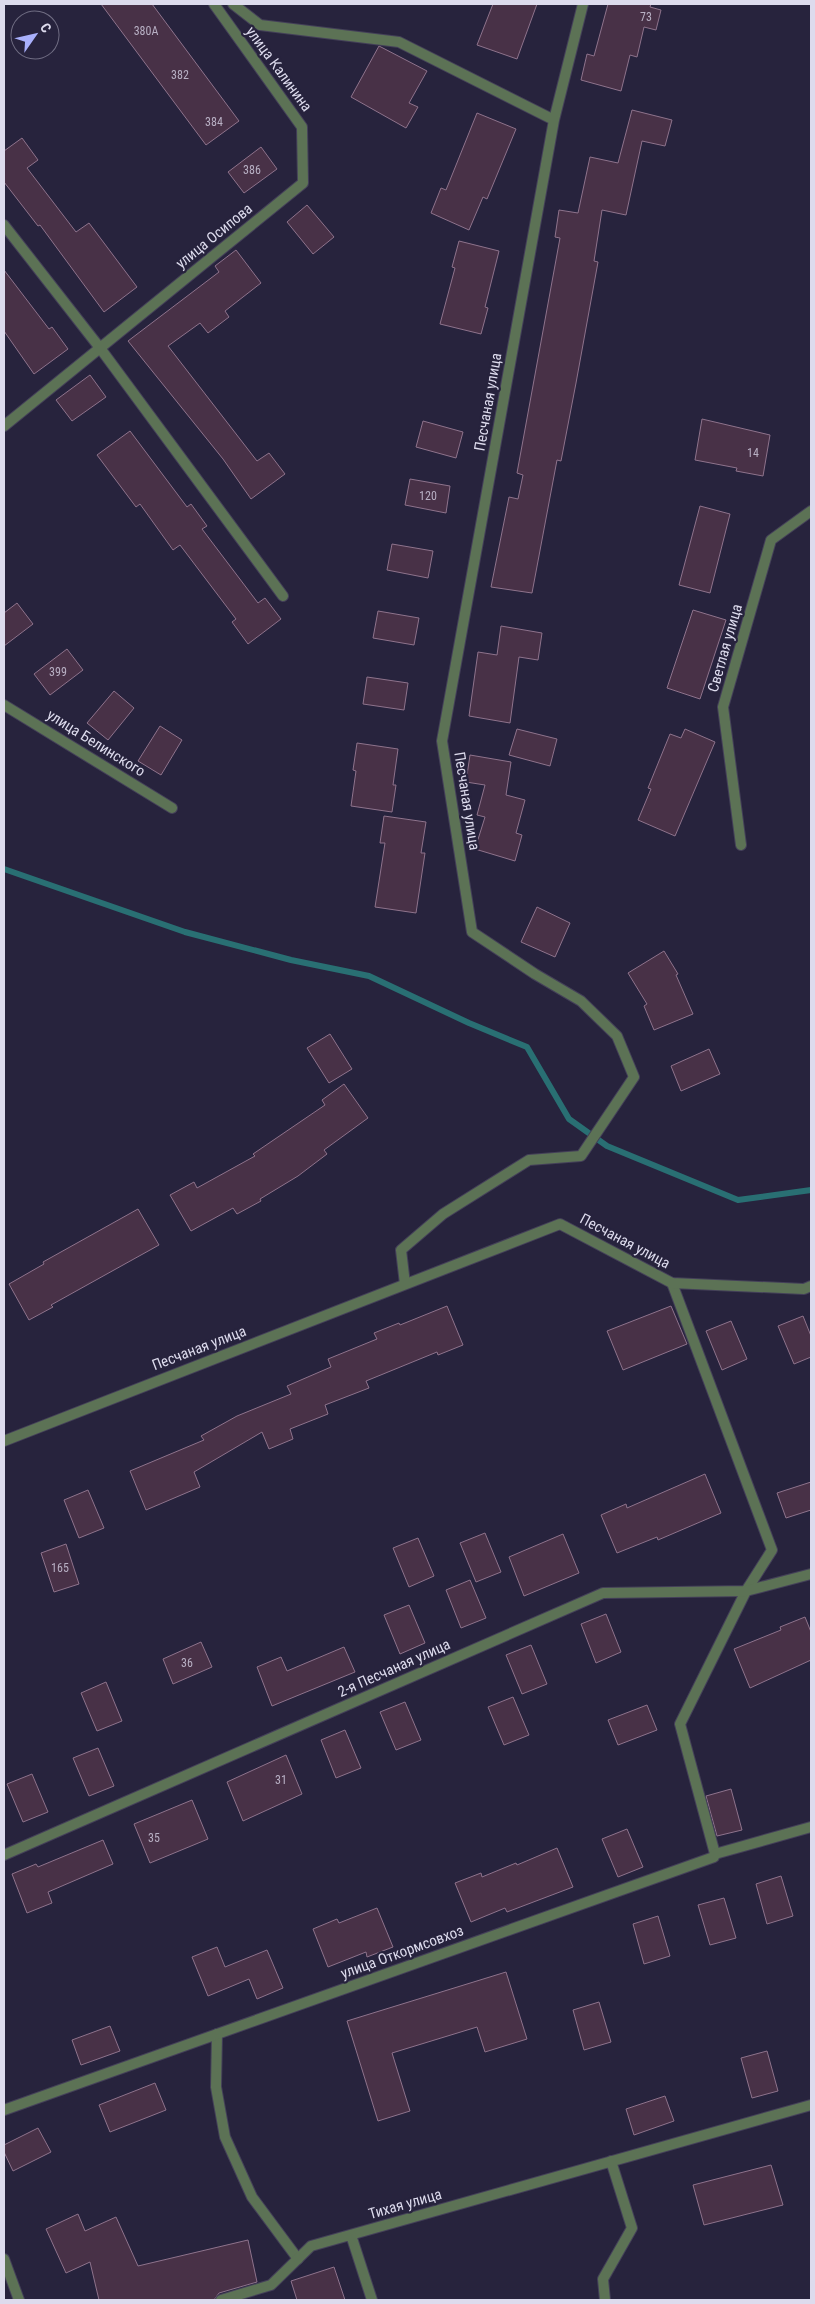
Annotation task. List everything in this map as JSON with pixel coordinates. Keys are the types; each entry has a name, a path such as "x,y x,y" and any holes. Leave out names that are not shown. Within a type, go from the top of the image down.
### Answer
{"street":[{"name":"улица Калинина","path":"214,4 302,126"},
{"name":"улица Калинина","path":"233,4 260,25 399,42 554,120"},
{"name":"Песчаная улица","path":"405,1284 400,1250 443,1214 528,1160 581,1156 634,1077 617,1036 581,1001 535,974 472,932 442,741 554,120 583,4"},
{"name":"улица Осипова","path":"4,426 303,183 302,126"},
{"path":"4,225 100,348 284,596"},
{"name":"Светлая улица","path":"741,845 723,707 770,540 811,511"},
{"name":"улица Белинского","path":"4,705 172,808"},
{"name":"Песчаная улица","path":"4,1441 560,1224 672,1283 804,1289 811,1286"},
{"path":"672,1283 772,1550 746,1591 680,1724 715,1854"},
{"name":"2-я Песчаная улица","path":"4,1854 603,1594 746,1591 811,1574"},
{"name":"улица Откормсовхоз","path":"4,2110 714,1857 715,1854 811,1827"},
{"path":"217,2034 216,2087 225,2138 252,2197 298,2259"},
{"name":"Тихая улица","path":"221,2300 271,2285 311,2246 811,2105"},
{"path":"605,2300 603,2280 632,2228 611,2161"},
{"path":"351,2234 372,2300"},
{"path":"4,2259 18,2300"}],"building":[{"path":"101,4 152,4 239,121 206,145"},
{"path":"493,4 537,4 517,59 477,45"},
{"path":"608,4 651,4 650,7 661,10 656,30 644,27 637,57 630,55 621,91 581,80 587,54 594,56"},
{"path":"379,46 427,71 409,103 418,107 406,128 351,97"},
{"path":"632,110 672,120 665,146 642,141 626,215 602,210 594,261 598,262 576,383 561,461 557,460 532,593 491,587 509,497 518,499 523,475 517,473 560,238 555,237 559,210 578,213 590,157 618,163"},
{"path":"477,113 516,129 487,199 483,197 469,230 431,213 441,188 446,190"},
{"path":"22,138 38,160 27,168 76,232 89,223 137,287 104,312 40,225 38,226 4,182 4,151"},
{"path":"261,147 277,169 244,193 228,172"},
{"path":"307,205 334,237 313,254 287,222"},
{"path":"459,241 499,251 485,307 488,308 481,334 440,324 455,268 452,267"},
{"path":"236,250 261,283 225,311 229,317 208,333 200,323 168,346 257,461 269,453 285,474 251,499 223,459 128,341 219,272 215,266"},
{"path":"4,270 49,329 52,327 68,349 34,374 4,331"},
{"path":"90,375 106,397 72,421 56,400"},
{"path":"702,419 770,435 763,476 736,471 737,468 695,460"},
{"path":"423,421 463,432 456,458 416,447"},
{"path":"130,431 187,507 191,504 207,526 202,529 258,603 265,598 281,619 248,644 232,622 236,619 180,545 173,550 140,504 136,507 97,455"},
{"path":"410,479 450,486 446,513 405,505"},
{"path":"700,506 730,514 710,593 679,585"},
{"path":"392,544 433,551 428,578 387,570"},
{"path":"17,603 33,624 4,646 4,613"},
{"path":"693,610 726,620 700,699 667,688"},
{"path":"378,611 419,618 414,645 373,638"},
{"path":"501,626 542,633 538,660 519,657 510,723 469,716 478,652 497,655"},
{"path":"67,649 83,670 50,695 34,674"},
{"path":"367,677 408,683 404,710 363,704"},
{"path":"114,691 134,708 108,740 87,723"},
{"path":"160,726 182,740 161,775 138,761"},
{"path":"517,729 557,739 550,766 509,755"},
{"path":"685,729 715,742 675,836 638,820 651,789 648,788 670,734 681,738"},
{"path":"357,743 398,749 393,785 396,785 392,812 351,806 356,771 353,770"},
{"path":"470,755 511,762 506,795 525,800 516,833 522,835 515,861 475,849 485,817 477,815 485,785 466,782"},
{"path":"384,816 426,822 421,853 425,853 416,913 375,907 385,843 380,843"},
{"path":"537,907 570,923 555,957 521,942"},
{"path":"664,951 678,974 676,975 693,1014 654,1030 644,1006 647,1004 628,973"},
{"path":"330,1034 352,1069 329,1083 307,1048"},
{"path":"709,1049 720,1074 681,1091 671,1066"},
{"path":"344,1084 368,1118 324,1150 327,1154 298,1176 260,1199 261,1201 237,1214 233,1208 191,1231 170,1195 194,1182 197,1188 255,1156 253,1154 325,1105 322,1100"},
{"path":"138,1209 159,1245 51,1305 53,1307 29,1320 9,1284 44,1264 43,1262"},
{"path":"447,1306 463,1345 438,1355 437,1352 366,1381 369,1388 325,1405 328,1414 290,1429 293,1439 269,1449 262,1432 194,1472 200,1487 146,1510 130,1471 204,1440 201,1436 237,1416 291,1394 287,1386 331,1367 328,1359 377,1339 374,1333 399,1323 400,1325"},
{"path":"671,1306 687,1344 623,1370 607,1331"},
{"path":"803,1316 811,1336 811,1357 794,1364 778,1326"},
{"path":"731,1321 747,1359 722,1370 706,1331"},
{"path":"705,1474 721,1513 658,1540 657,1537 617,1553 601,1515 626,1504 627,1508"},
{"path":"811,1482 811,1510 786,1518 777,1493"},
{"path":"88,1490 104,1528 79,1538 64,1500"},
{"path":"485,1533 501,1572 476,1582 460,1543"},
{"path":"563,1534 579,1573 524,1596 509,1557"},
{"path":"418,1538 434,1576 409,1587 393,1548"},
{"path":"66,1544 79,1584 54,1592 41,1553"},
{"path":"470,1580 486,1618 461,1628 446,1590"},
{"path":"409,1605 425,1643 400,1654 384,1615"},
{"path":"606,1614 621,1652 596,1663 581,1624"},
{"path":"805,1617 811,1632 811,1660 750,1688 734,1649 781,1630 780,1627"},
{"path":"201,1642 212,1667 173,1684 163,1659"},
{"path":"531,1645 547,1684 522,1694 506,1655"},
{"path":"344,1647 355,1672 272,1706 257,1667 281,1657 287,1671"},
{"path":"106,1682 122,1721 97,1731 81,1693"},
{"path":"513,1697 529,1735 504,1745 488,1707"},
{"path":"405,1702 421,1740 396,1750 380,1712"},
{"path":"647,1705 657,1730 618,1745 608,1720"},
{"path":"345,1730 361,1768 336,1778 321,1740"},
{"path":"98,1748 114,1786 89,1796 73,1758"},
{"path":"286,1755 302,1794 243,1821 227,1782"},
{"path":"32,1774 48,1812 23,1822 7,1784"},
{"path":"731,1789 742,1830 717,1836 706,1796"},
{"path":"192,1800 208,1839 150,1863 134,1824"},
{"path":"627,1829 643,1867 618,1877 602,1839"},
{"path":"103,1840 113,1864 48,1892 52,1903 27,1913 12,1874 36,1864 38,1867"},
{"path":"557,1848 573,1887 507,1912 505,1908 471,1922 455,1883 481,1873 482,1877 516,1863 517,1865"},
{"path":"781,1876 793,1916 767,1924 756,1884"},
{"path":"724,1898 736,1938 710,1945 698,1905"},
{"path":"377,1908 393,1947 367,1957 366,1952 328,1967 313,1929 337,1919 339,1923"},
{"path":"658,1916 670,1956 644,1964 633,1924"},
{"path":"217,1947 225,1967 267,1950 283,1988 257,1999 249,1979 208,1996 192,1957"},
{"path":"506,1972 527,2039 485,2052 477,2027 392,2053 410,2111 378,2121 347,2021"},
{"path":"599,2002 611,2042 584,2050 573,2010"},
{"path":"110,2026 120,2051 81,2065 72,2040"},
{"path":"767,2051 778,2091 752,2098 741,2058"},
{"path":"155,2083 166,2110 110,2132 99,2105"},
{"path":"665,2096 674,2121 634,2135 626,2109"},
{"path":"38,2128 51,2152 13,2171 4,2152 4,2145"},
{"path":"771,2165 783,2205 704,2225 693,2185"},
{"path":"78,2214 85,2231 116,2217 138,2266 248,2240 257,2282 219,2293 214,2300 99,2300 90,2262 66,2273 46,2229"},
{"path":"334,2267 345,2300 297,2300 291,2281"}],"waterway":[{"path":"4,869 185,932 291,960 369,976 469,1023 527,1047 569,1119 607,1146 738,1200 811,1190"}]}
